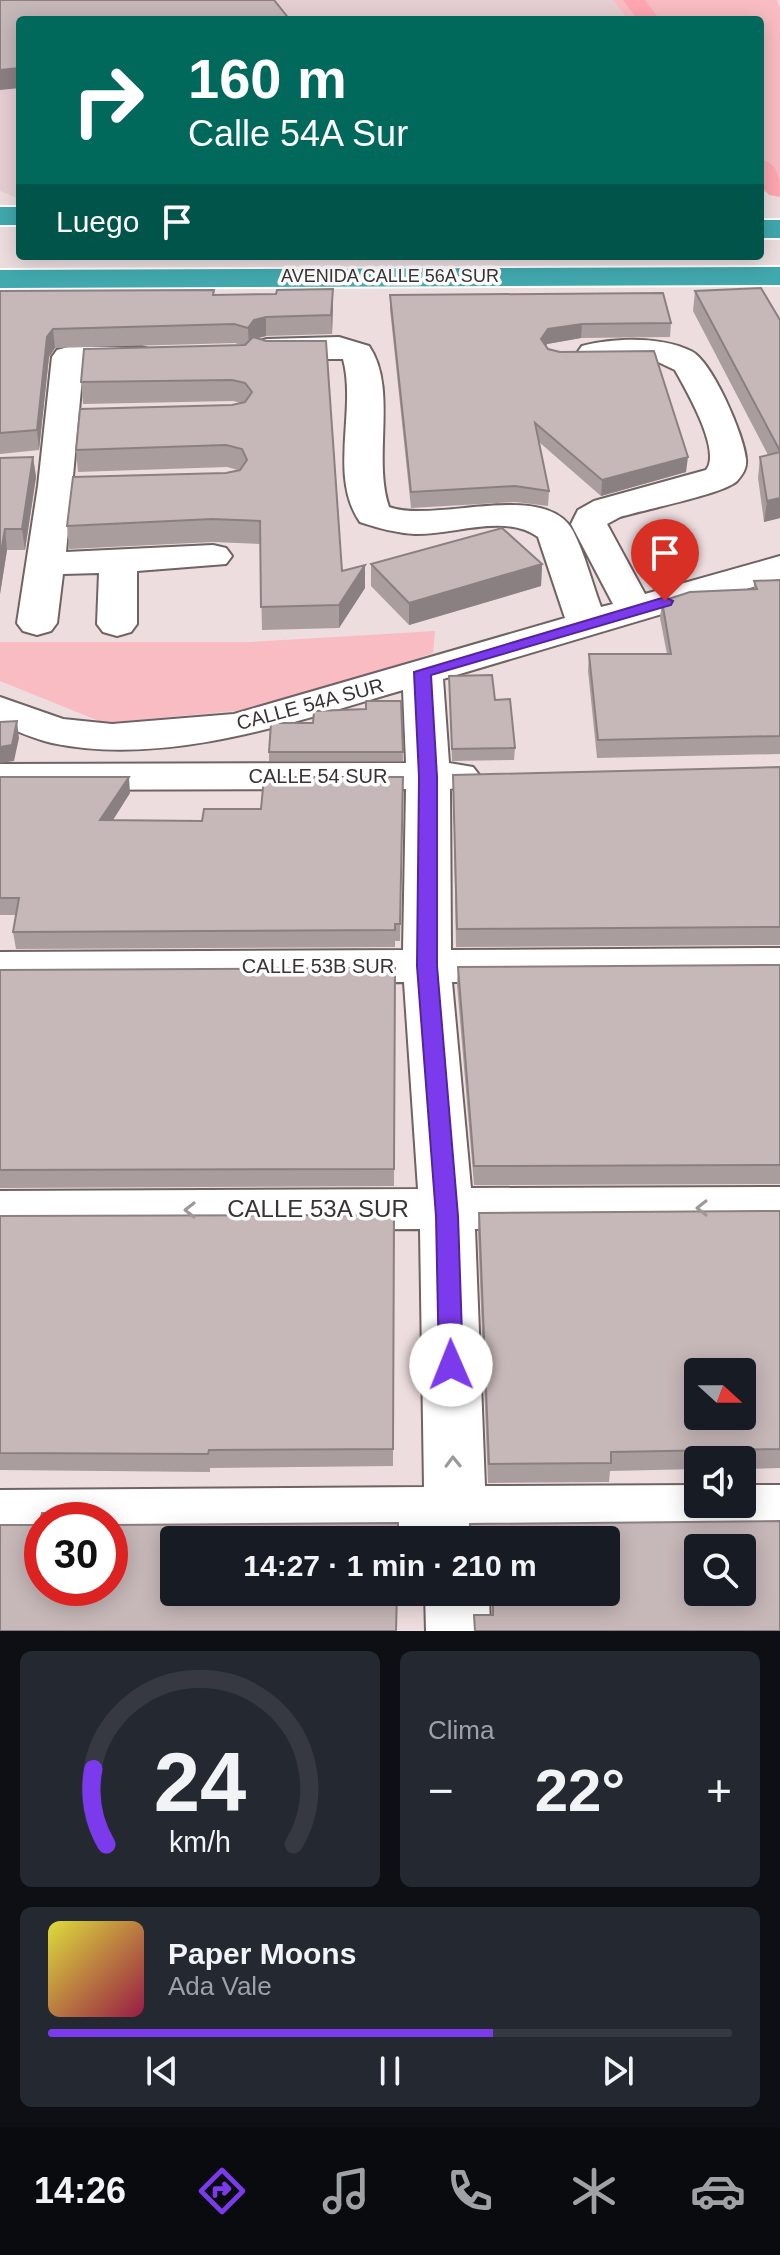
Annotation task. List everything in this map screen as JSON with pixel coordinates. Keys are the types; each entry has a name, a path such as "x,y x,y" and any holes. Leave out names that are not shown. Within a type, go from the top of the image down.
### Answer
{"highway":[{"path":"345,276 454,260"},
{"name":"AVENIDA CALLE 56A SUR","path":"0,279 780,276"}],"street":[{"path":"267,349 339,347 358,353 363,373 364,484 373,514 391,520 435,522 516,517 548,523 555,532 587,624"},
{"path":"559,354 656,352 682,358 689,364 728,447 727,471 719,478 607,509 591,518 589,524 596,541 636,610"},
{"path":"37,623 58,474 79,417 68,357 175,356"},
{"path":"44,564 213,556"},
{"path":"117,624 118,560"},
{"name":"CALLE 54A SUR","path":"108,757 237,726 780,567"},
{"path":"422,672 428,777 427,966 446,1209 455,1526"},
{"path":"0,709 108,757"},
{"name":"CALLE 54 SUR","path":"0,777 108,757 428,777 490,775"},
{"name":"CALLE 53B SUR","path":"0,968 780,964"},
{"name":"CALLE 53A SUR","path":"0,1211 780,1207"},
{"path":"475,1526 780,1511"},
{"path":"0,1516 414,1526"},
{"path":"457,1606 458,1631"}],"shaded area":[{"path":"0,0 613,0 625,16 16,16 16,197 0,191"},
{"path":"613,0 777,0 780,8 780,192 764,192 764,16 625,16"},
{"path":"435,631 433,653 266,708 104,723 0,681 0,642 250,642"}],"building":[{"path":"0,0 274,0 287,16 16,16 16,68 0,70"},
{"path":"761,288 780,320 780,451 695,291"},
{"path":"333,289 331,315 266,317 254,320 248,328 234,324 53,329 47,337 37,430 0,433 0,291 214,290 213,295"},
{"path":"663,293 671,323 582,324 548,329 541,339 548,349 560,352 654,351 688,457 602,480 535,423 549,491 515,486 411,492 390,295"},
{"path":"253,337 266,341 326,341 342,571 365,565 339,605 261,607 260,521 212,519 67,526 73,477 226,473 240,470 247,460 242,449 226,445 76,450 80,409 232,405 245,402 252,392 245,383 232,380 81,382 84,349 245,345"},
{"path":"780,452 780,498 767,501 760,457"},
{"path":"33,457 22,529 5,529 0,558 0,458"},
{"path":"502,528 542,564 409,603 371,564"},
{"path":"780,580 780,736 598,740 589,654 671,654 662,601 690,592 757,589 754,581"},
{"path":"492,675 495,700 510,699 515,748 452,749 449,676"},
{"path":"366,701 401,701 403,752 269,752 271,723 313,723 314,711 366,709"},
{"path":"17,721 12,745 0,747 0,722"},
{"path":"780,767 780,927 457,929 453,775"},
{"path":"0,777 129,777 100,820 202,821 204,809 261,809 264,777 403,777 400,924 395,924 395,930 13,932 19,898 0,898"},
{"path":"780,965 780,1165 474,1166 458,967"},
{"path":"395,968 394,1169 0,1170 0,970"},
{"path":"780,1211 780,1449 684,1446 684,1451 611,1452 611,1463 489,1464 479,1213"},
{"path":"394,1215 393,1449 209,1450 208,1454 0,1453 0,1216"},
{"path":"780,1521 780,1631 475,1631 474,1615 493,1615 493,1606 620,1606 620,1526 470,1526"},
{"path":"398,1523 398,1526 160,1526 160,1606 397,1606 396,1631 0,1631 0,1525 24,1525 24,1606 128,1606 128,1525"}],"waterway":[{"path":"634,0 646,16"},
{"path":"764,172 778,190"}],"route":[{"path":"451,1365 447,1216 427,966 428,777 422,672 665,601"}]}
